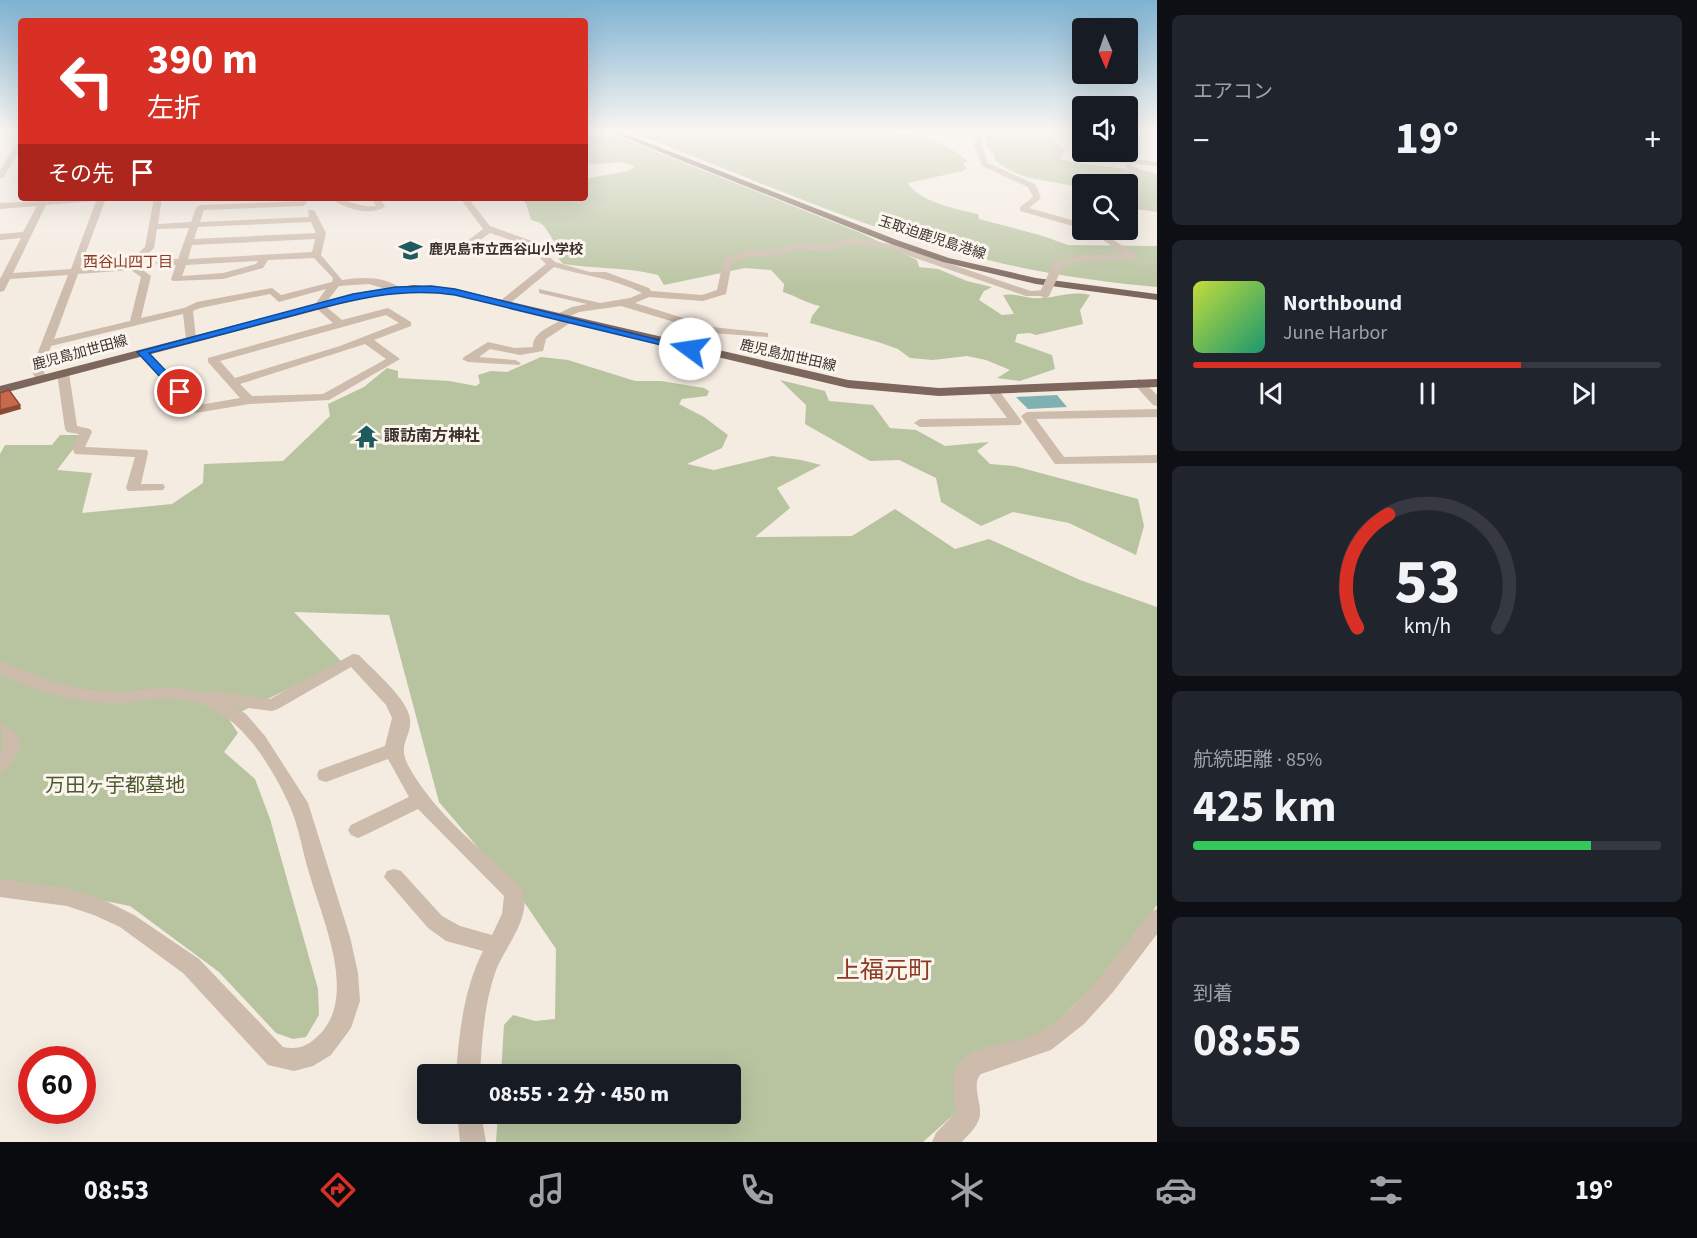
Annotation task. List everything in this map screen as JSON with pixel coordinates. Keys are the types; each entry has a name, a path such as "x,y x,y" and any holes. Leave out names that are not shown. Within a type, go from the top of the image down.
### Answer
{"main road":[{"name":"玉取迫鹿児島港線","path":"750,183 884,238 946,260 1036,281 1157,297"},
{"name":"玉取迫鹿児島港線","path":"753,183 954,257 1036,276 1157,292"},
{"name":"鹿児島加世田線","path":"0,390 319,306 396,289 444,290 848,384 909,391 993,391 1157,383"}],"street":[{"path":"1026,183 1032,186 1037,198 1023,209 1072,223"},
{"path":"0,206 37,201"},
{"path":"0,289 43,201"},
{"path":"41,379 37,370 101,201"},
{"path":"129,266 149,248 157,201"},
{"path":"264,258 260,266 218,277 176,279 200,208 220,202 284,201"},
{"path":"305,201 316,219 320,236 316,255 326,268 337,275 337,284 321,298 319,306 340,324"},
{"path":"340,201 352,207 365,209 381,207 378,201"},
{"path":"466,201 489,229 529,243 552,264 590,275 603,274 645,290 648,294"},
{"path":"152,226 316,219"},
{"path":"465,247 489,229"},
{"path":"0,237 26,235"},
{"path":"189,242 320,236"},
{"path":"515,363 468,358 488,345 509,351 531,352 539,349 538,343 542,338 576,309 620,303 648,294 693,298 714,296 722,292 727,260 751,254 780,252 796,246 826,248 858,241 891,247 1022,292 1038,295 1045,293 1058,265 1084,258 1132,257 1110,240"},
{"path":"162,258 264,258 316,255"},
{"path":"0,261 14,260"},
{"path":"504,303 552,264"},
{"path":"7,276 129,266 146,276 135,323"},
{"path":"218,277 225,288"},
{"path":"48,344 188,310 197,304 272,291 279,299 337,284 370,282 388,284 396,289"},
{"path":"543,291 604,304"},
{"path":"620,303 711,330 764,335"},
{"path":"188,310 191,339"},
{"path":"233,382 366,340 407,324 388,311 212,360 249,400"},
{"path":"142,352 196,409 249,400 325,398 394,359 366,340"},
{"path":"63,373 71,429 86,432 78,448 80,451 142,453 133,488 158,487"},
{"path":"1139,383 1157,402"},
{"path":"920,423 1016,422 993,391"},
{"path":"1157,413 1027,416 1060,460 1157,459"},
{"path":"0,668 50,688 82,695 115,699 176,692 272,705 353,659 393,702 401,718 394,750 402,773 421,799 514,893 516,906 513,917 496,945 484,973 470,1042 469,1064"},
{"path":"0,888 67,897 100,908 127,921 191,966 276,1057 294,1060 312,1055 327,1045 341,1022 349,1002 348,981 334,922 298,803 262,745 233,713 200,696"},
{"path":"0,728 8,732 12,739 11,750 0,765"},
{"path":"326,775 394,750"},
{"path":"358,830 421,799"},
{"path":"394,877 435,922 454,934 496,945"},
{"path":"945,1142 968,1117 965,1078 968,1070 979,1062 1041,1043 1069,1023 1114,973 1157,918"},
{"path":"471,1124 474,1142"}],"green space":[{"path":"588,183 736,183 861,233 917,260 919,267 938,269 967,281 992,287 984,291 979,300 1002,315 1014,314 1003,295 1039,298 1075,294 1090,295 1080,310 1083,324 1036,335 1017,334 1015,342 1052,355 1055,369 1020,381 997,378 1010,370 986,360 967,356 933,360 910,358 898,349 878,342 810,323 812,316 820,306 783,292 784,284 771,270 745,268 664,285 658,275 646,272 563,264 555,254 558,249 543,225 531,220 524,201 588,201"},
{"path":"761,183 908,183 920,195 939,204 978,214 979,219 1068,245 1157,246 1157,287 1084,278 988,260 921,242 836,213"},
{"path":"1138,183 1157,183 1157,212 1138,209"},
{"name":"万田ヶ宇都墓地","path":"541,357 568,360 635,381 661,381 704,388 709,391 707,396 682,399 679,404 704,417 728,435 722,448 687,464 714,470 772,456 821,465 777,488 790,508 755,537 852,536 895,509 955,549 989,539 1080,580 1157,607 1157,905 1109,972 1043,1034 968,1058 960,1109 923,1142 496,1142 497,1124 741,1124 741,1064 502,1064 504,1025 513,1015 535,1021 555,1019 556,949 522,899 439,802 389,615 294,612 343,663 228,718 238,733 224,752 255,779 270,819 318,989 319,1015 306,1037 293,1039 276,1033 219,972 130,906 0,880 0,454 5,445 52,445 60,435 84,435 57,470 92,473 82,513 172,504 203,483 204,464 283,461 330,416 328,404 364,387 387,368 398,371 398,378 449,381 476,386 480,383 478,375 491,371 507,372"},
{"path":"780,380 825,391 829,401 873,405 890,428 916,430 945,446 989,442 977,451 990,464 1014,466 1138,499 1144,526 1136,555 1069,523 1013,512 981,526 941,502 936,478 899,460 870,461 805,424 806,405"}],"water":[{"path":"1057,395 1067,407 1028,409 1016,397"}],"building":[{"path":"9,390 20,405 0,410 0,393"}],"place":[{"name":"鹿児島市立西谷山小学校","path":"411,250"},
{"name":"諏訪南方神社","path":"366,436"}],"district":[{"name":"西谷山四丁目","path":"128,262"},
{"name":"上福元町","path":"884,970"}],"route":[{"path":"180,392 142,352 353,297 396,289 414,288 455,292 690,349"}]}
